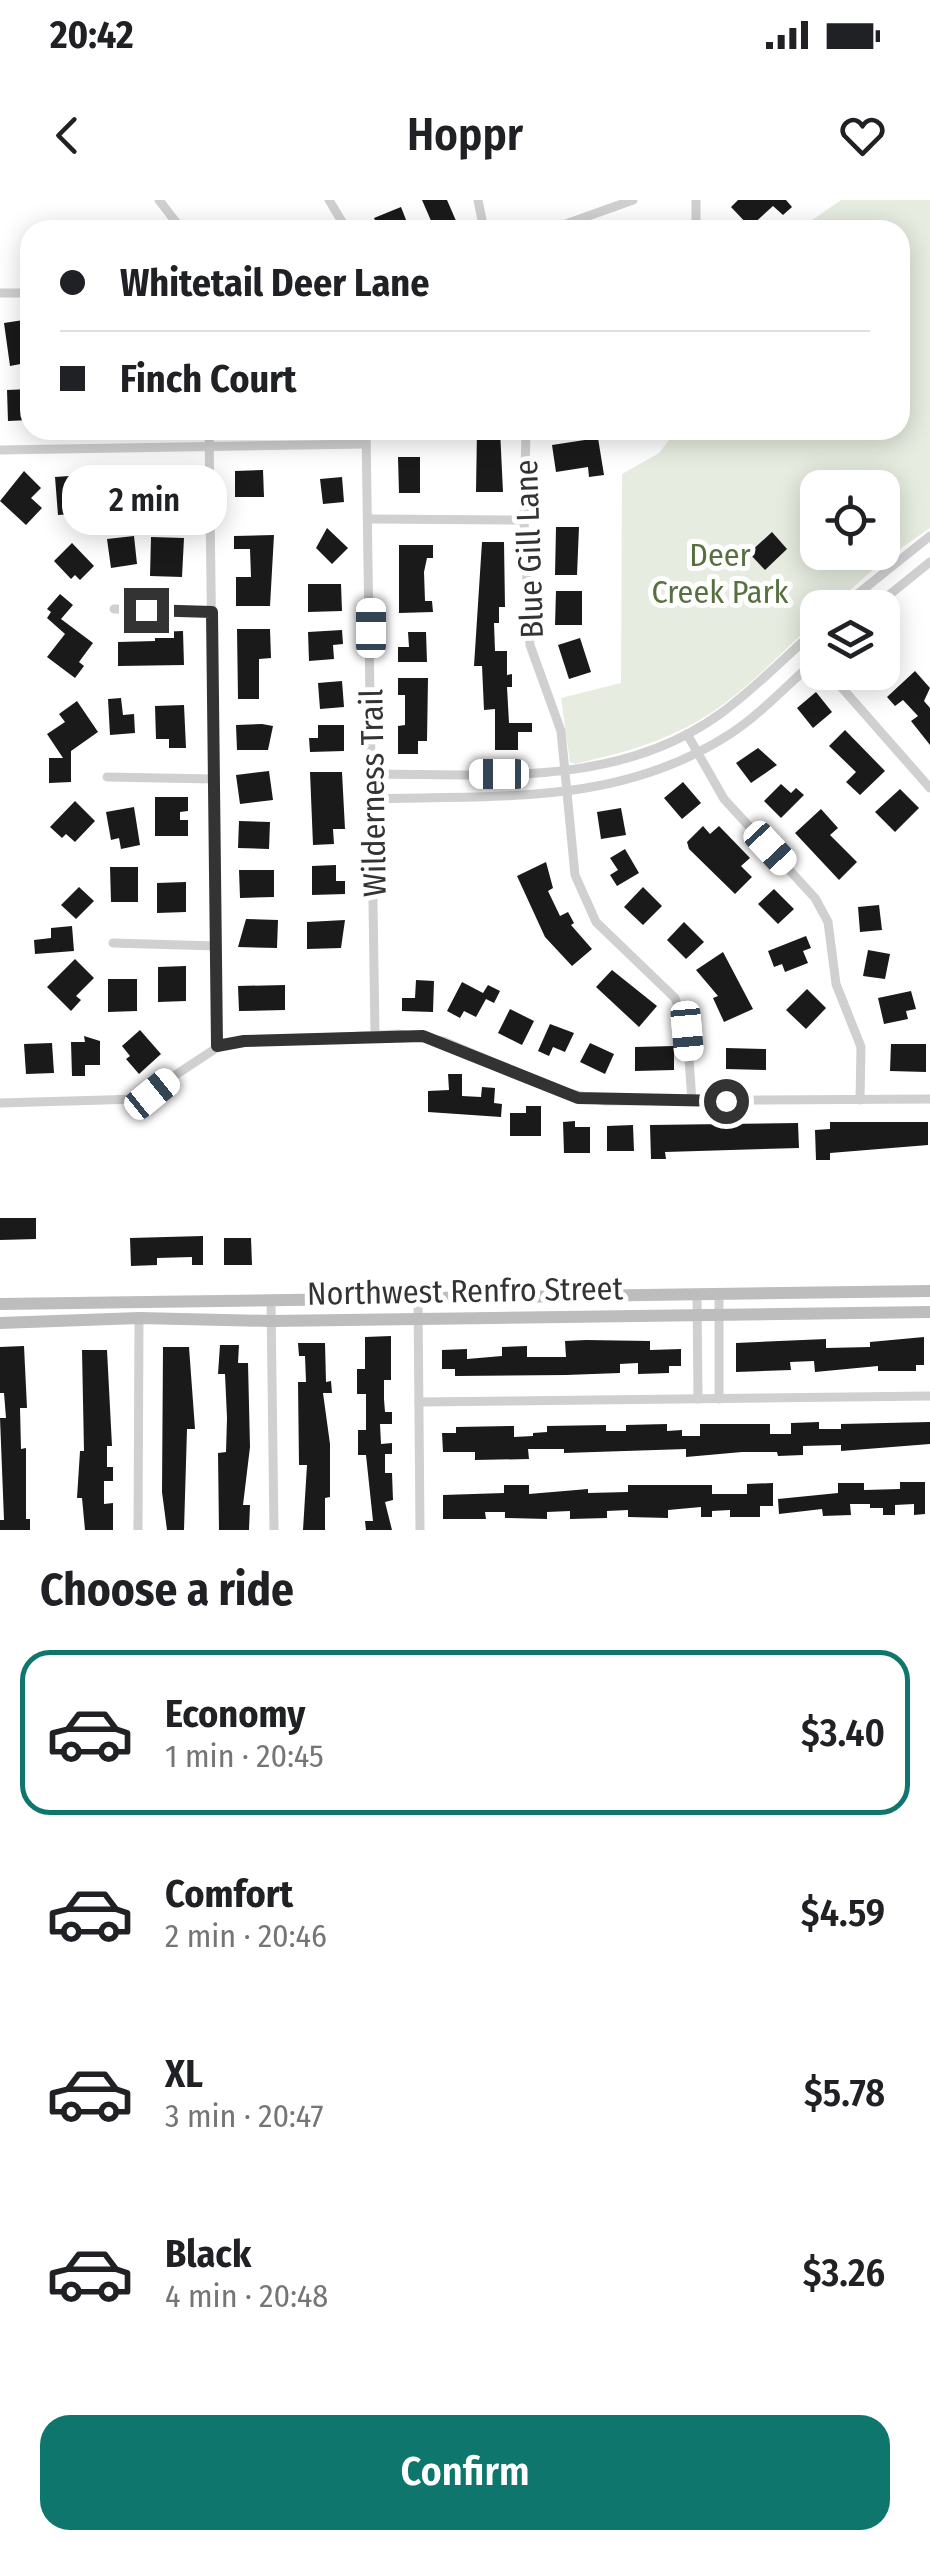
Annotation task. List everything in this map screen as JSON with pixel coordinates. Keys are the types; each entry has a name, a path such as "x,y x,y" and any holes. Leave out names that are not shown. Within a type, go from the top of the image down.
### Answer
{"main road":[{"name":"Northwest Renfro Street","path":"0,1304 930,1292"},
{"name":"Northwest Renfro Street","path":"0,1323 139,1318 271,1321 930,1312"}],"street":[{"path":"159,200 174,220"},
{"path":"577,220 632,200"},
{"path":"209,440 217,1046"},
{"name":"Wilderness Trail","path":"366,440 375,1036"},
{"name":"Blue Gill Lane","path":"526,440 524,520 530,645 538,674 556,710 575,875 586,906 614,942 675,998 687,1031 692,1101"},
{"path":"0,450 366,444"},
{"path":"370,519 524,520"},
{"path":"862,590 930,536"},
{"path":"895,590 930,562"},
{"path":"114,609 212,612"},
{"path":"372,774 564,773 638,756 720,715 800,643"},
{"path":"373,798 568,792 648,776 699,752 743,724 800,674"},
{"path":"844,690 930,788"},
{"path":"688,734 724,799 816,898 828,922 836,984 861,1047 860,1100"},
{"path":"107,777 214,779"},
{"path":"113,943 216,946"},
{"path":"0,1102 138,1099 217,1046 399,1034 443,1041 578,1098 930,1099"},
{"path":"697,1294 698,1399"},
{"path":"719,1294 719,1398"},
{"path":"418,1299 420,1530"},
{"path":"271,1302 274,1530"},
{"path":"138,1530 139,1318"},
{"path":"419,1402 930,1396"}],"green space":[{"name":"Deer Creek Park","path":"841,200 930,200 930,528 900,549 900,470 800,470 800,570 873,570 850,590 800,590 800,636 755,678 703,718 645,745 575,764 570,762 561,698 621,683 622,474 659,453 669,440 910,440 910,220 812,220"}],"building":[{"path":"422,200 447,200 456,220 431,220"},
{"path":"738,200 786,200 792,207 783,215 773,206 758,220 743,220 731,207"},
{"path":"401,207 406,220 375,220"},
{"path":"20,321 20,364 10,366 4,323"},
{"path":"20,389 20,420 8,421 7,390"},
{"path":"477,440 500,440 503,492 476,492"},
{"path":"598,440 604,475 589,477 588,467 556,472 552,445"},
{"path":"398,457 420,457 420,493 399,493"},
{"path":"263,470 264,497 235,497 235,471"},
{"path":"24,471 41,488 31,498 42,508 26,525 0,501"},
{"path":"180,472 183,512 166,513 166,503 154,504 152,475"},
{"path":"106,474 131,474 132,505 107,506"},
{"path":"84,475 86,513 58,515 55,477"},
{"path":"342,477 344,502 323,504 320,479"},
{"path":"556,527 579,527 577,575 555,575"},
{"path":"327,528 348,548 332,564 316,548"},
{"path":"772,532 787,549 765,570 749,553"},
{"path":"274,535 270,606 236,606 236,577 251,577 250,549 234,549 234,536"},
{"path":"134,536 137,564 111,568 107,539"},
{"path":"151,537 184,538 182,577 150,576"},
{"path":"482,542 504,542 505,607 499,607 499,623 494,623 495,651 507,651 507,675 512,674 512,687 507,687 509,723 532,723 532,732 518,732 518,750 495,750 495,709 484,710 482,666 474,666"},
{"path":"72,543 94,566 80,580 75,575 71,579 54,561"},
{"path":"399,545 433,545 433,558 427,558 424,572 425,601 432,601 433,612 399,613"},
{"path":"308,584 341,584 342,611 308,612"},
{"path":"556,591 582,591 582,625 555,625"},
{"path":"60,594 73,605 61,619 93,643 79,662 84,666 75,678 47,657 65,634 47,618 51,612 47,609"},
{"path":"237,629 270,629 271,658 259,659 259,699 238,699"},
{"path":"342,630 343,644 333,645 334,659 309,661 308,632"},
{"path":"183,631 184,665 118,666 118,642 155,641 155,632"},
{"path":"408,632 426,632 427,662 398,662 398,647 409,647"},
{"path":"580,638 591,672 569,679 558,645"},
{"path":"915,671 930,688 924,701 930,708 930,745 911,721 918,716 903,700 895,706 887,697 900,690 900,685"},
{"path":"398,678 428,678 427,741 418,741 418,754 398,754 398,726 405,725 405,695 398,695"},
{"path":"342,681 344,707 320,709 318,683"},
{"path":"816,692 832,712 813,728 797,708"},
{"path":"121,698 123,715 134,714 135,733 110,735 108,699"},
{"path":"77,701 98,732 71,751 71,782 49,783 49,758 63,758 47,734 65,722 59,714"},
{"path":"184,705 186,748 169,748 169,739 156,739 155,706"},
{"path":"236,725 273,726 268,750 237,750"},
{"path":"318,725 344,725 344,751 310,752 309,738 318,738"},
{"path":"845,730 885,771 860,795 846,782 856,772 829,746"},
{"path":"758,748 777,765 751,783 736,763"},
{"path":"269,771 273,800 240,804 236,775"},
{"path":"310,772 342,772 345,829 333,829 334,844 313,845"},
{"path":"683,782 701,803 682,819 664,798"},
{"path":"781,784 791,793 796,788 804,795 781,818 764,801"},
{"path":"900,789 919,808 895,832 875,812"},
{"path":"155,797 188,797 188,811 180,812 180,820 188,820 188,836 155,836"},
{"path":"75,801 95,821 75,842 66,834 62,838 50,827"},
{"path":"134,807 140,845 121,849 119,838 111,840 106,812"},
{"path":"621,808 626,835 601,839 597,812"},
{"path":"821,809 838,828 830,835 857,862 839,880 795,833"},
{"path":"239,821 270,822 269,849 238,848"},
{"path":"703,826 710,834 719,826 750,858 741,866 752,877 735,894 689,849 687,842"},
{"path":"625,849 639,873 617,886 610,875 618,870 610,858"},
{"path":"546,862 553,888 548,891 560,916 568,912 574,923 571,925 592,949 572,966 545,937 517,876"},
{"path":"336,865 336,881 345,881 345,894 312,895 312,866"},
{"path":"110,867 138,867 138,902 111,902"},
{"path":"239,870 274,870 274,897 240,898"},
{"path":"186,882 186,912 157,913 157,883"},
{"path":"79,887 94,901 76,919 61,905"},
{"path":"643,887 662,906 643,925 624,907"},
{"path":"774,889 794,909 778,924 758,904"},
{"path":"879,905 882,930 860,932 858,907"},
{"path":"246,919 278,920 277,948 238,947"},
{"path":"345,920 341,948 307,949 307,922"},
{"path":"684,922 704,942 686,959 667,940"},
{"path":"72,926 74,951 35,954 34,940 51,938 51,928"},
{"path":"806,936 811,948 803,951 808,963 785,972 782,964 774,967 768,951"},
{"path":"868,950 890,954 885,979 863,976"},
{"path":"723,952 753,1009 724,1022 713,998 718,996 696,970"},
{"path":"75,959 94,978 76,996 81,1000 71,1011 47,987"},
{"path":"186,966 186,1001 158,1002 158,967"},
{"path":"612,970 657,1006 639,1027 596,987"},
{"path":"108,979 137,979 137,1011 108,1012"},
{"path":"416,980 434,981 433,1012 402,1011 402,998 415,998"},
{"path":"462,982 483,993 488,985 500,991 494,1003 486,999 476,1017 464,1011 460,1018 447,1011"},
{"path":"285,985 285,1010 239,1011 238,986"},
{"path":"807,989 826,1008 806,1029 786,1010"},
{"path":"911,991 916,1009 906,1011 908,1019 884,1024 878,998"},
{"path":"510,1009 534,1021 522,1045 498,1033"},
{"path":"550,1024 574,1033 565,1052 553,1047 549,1056 538,1051"},
{"path":"140,1030 161,1054 139,1074 126,1059 130,1056 122,1046"},
{"path":"84,1036 100,1041 100,1065 85,1065 85,1076 72,1076 71,1042 85,1042"},
{"path":"52,1043 54,1073 26,1074 24,1044"},
{"path":"590,1043 614,1054 605,1074 580,1062"},
{"path":"891,1044 926,1044 926,1072 890,1071"},
{"path":"674,1046 674,1070 635,1071 635,1047"},
{"path":"726,1048 766,1049 766,1070 726,1069"},
{"path":"448,1074 462,1074 462,1096 481,1097 482,1087 495,1088 494,1103 502,1104 501,1117 428,1112 428,1091 449,1090"},
{"path":"526,1106 541,1106 541,1136 510,1136 510,1113 526,1113"},
{"path":"575,1121 575,1127 590,1127 590,1153 564,1153 563,1122"},
{"path":"830,1122 928,1122 928,1145 830,1153 830,1160 816,1160 815,1130 830,1129"},
{"path":"798,1123 799,1148 665,1152 666,1159 651,1159 650,1125"},
{"path":"633,1125 634,1151 607,1151 607,1126"},
{"path":"0,1218 36,1218 36,1239 0,1240"},
{"path":"203,1236 203,1265 192,1265 192,1257 157,1258 157,1265 131,1266 130,1238"},
{"path":"224,1238 251,1238 252,1265 224,1265"},
{"path":"391,1336 391,1380 384,1380 384,1399 385,1412 392,1412 392,1424 380,1424 381,1444 392,1443 392,1454 385,1454 385,1473 392,1473 393,1500 385,1502 392,1530 366,1530 365,1521 373,1521 366,1455 358,1455 358,1430 366,1430 366,1394 357,1394 357,1369 365,1369 365,1337"},
{"path":"924,1337 924,1365 916,1365 916,1371 878,1371 878,1366 815,1372 814,1361 790,1362 791,1370 736,1372 736,1343 826,1339 826,1348 870,1347 870,1342"},
{"path":"565,1341 650,1341 650,1350 681,1349 681,1366 669,1366 669,1373 638,1374 638,1363 620,1364 620,1373 566,1375 455,1376 455,1369 442,1369 442,1350 467,1349 467,1359 502,1356 502,1347 527,1346 527,1357 566,1357"},
{"path":"298,1343 325,1343 326,1382 331,1381 332,1393 323,1393 330,1444 330,1497 325,1498 325,1530 303,1530 307,1465 299,1465 298,1382 306,1382 305,1356 299,1356"},
{"path":"220,1345 239,1345 238,1363 248,1363 250,1447 243,1505 250,1505 249,1530 219,1530 218,1453 226,1452 227,1418 225,1374 218,1374"},
{"path":"24,1346 27,1408 20,1408 21,1449 26,1448 26,1519 30,1519 30,1530 0,1530 0,1520 4,1520 0,1418 6,1418 4,1393 0,1393 0,1347"},
{"path":"163,1347 189,1347 195,1429 187,1429 184,1530 167,1530 162,1492"},
{"path":"82,1350 107,1350 112,1446 107,1446 107,1467 113,1467 113,1481 104,1481 104,1504 113,1503 113,1530 85,1530 82,1498 77,1498 80,1451 84,1451"},
{"path":"819,1422 819,1429 841,1429 841,1424 930,1422 930,1444 841,1451 841,1445 803,1446 803,1455 778,1456 777,1452 742,1452 686,1457 686,1449 564,1453 564,1449 528,1449 529,1459 475,1460 475,1452 443,1452 442,1433 456,1433 456,1427 514,1426 514,1437 547,1432 547,1426 606,1425 606,1431 626,1431 626,1425 667,1424 667,1431 682,1430 682,1436 700,1436 700,1424 770,1424 770,1434 791,1434 791,1423"},
{"path":"900,1482 925,1482 925,1514 914,1515 914,1504 895,1505 895,1515 883,1515 883,1508 850,1504 851,1515 823,1516 822,1509 779,1514 778,1499 838,1493 838,1483 864,1483 864,1490 900,1489"},
{"path":"773,1483 773,1506 760,1506 760,1517 730,1517 730,1510 712,1511 712,1517 701,1517 701,1507 668,1510 668,1518 628,1517 628,1510 607,1511 607,1518 570,1519 570,1511 547,1512 547,1519 505,1518 505,1512 485,1512 486,1519 443,1519 443,1495 504,1493 504,1485 529,1485 529,1494 588,1489 588,1493 628,1492 628,1485 712,1485 712,1494 747,1494 747,1484"}],"route":[{"path":"146,610 212,612 217,1046 244,1041 423,1036 578,1098 726,1101"}]}
